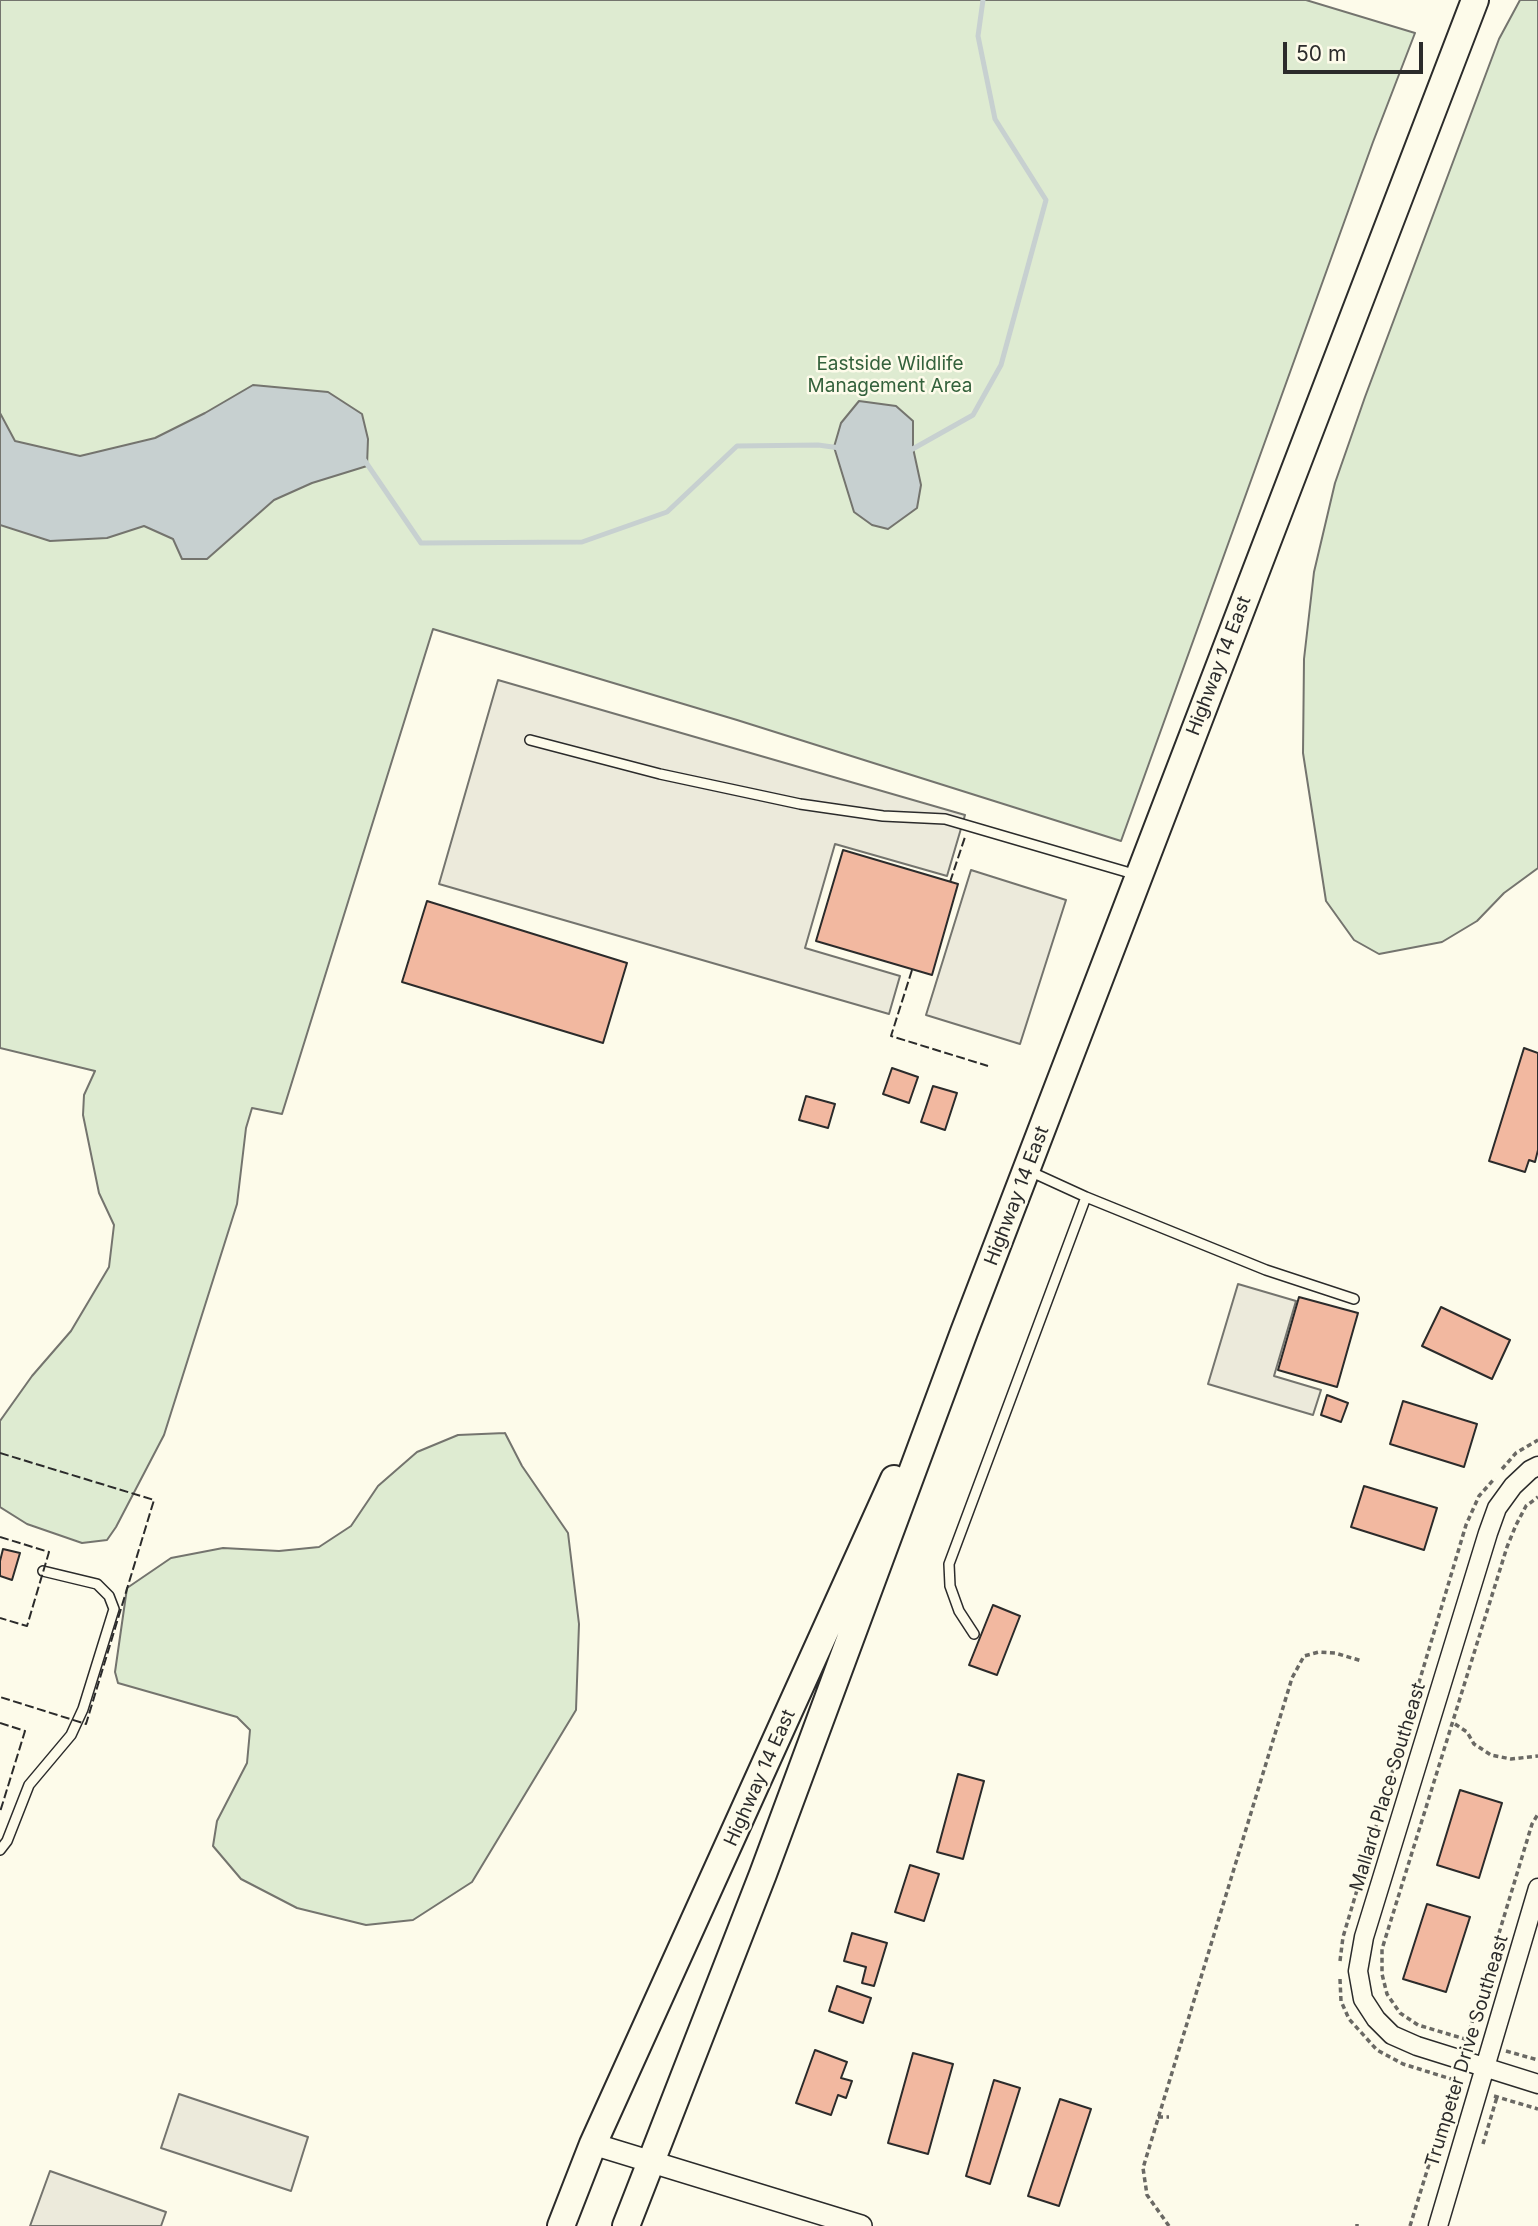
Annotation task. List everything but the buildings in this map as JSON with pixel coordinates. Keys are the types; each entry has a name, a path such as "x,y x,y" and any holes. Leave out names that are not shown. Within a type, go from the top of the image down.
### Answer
{"main road":[{"name":"Highway 14 East","path":"626,2226 860,1616 964,1332 1475,0"},
{"name":"Highway 14 East","path":"561,2226 593,2144 897,1473 964,1332"}],"street":[{"name":"Mallard Place Southeast","path":"1538,1466 1513,1486 1497,1508 1488,1533 1364,1937 1358,1971 1363,1999 1376,2019 1392,2035 1417,2046 1538,2084"},
{"name":"Trumpeter Drive Southeast","path":"1438,2226 1538,1888"},
{"path":"593,2144 861,2226"}],"lane":[{"path":"530,740 660,774 800,804 883,816 945,819 1139,875"},
{"path":"1027,1170 1086,1197 1266,1270 1354,1299"},
{"path":"974,1634 959,1611 950,1586 949,1564 1086,1197"},
{"path":"0,1850 7,1841 29,1785 71,1735 83,1709 114,1609 109,1596 97,1584 43,1571"}],"path":[{"path":"1529,1444 1538,1440"},
{"path":"1538,1497 1526,1506 1511,1536 1382,1949 1382,1974 1387,1994 1400,2013 1418,2025 1467,2040 1532,1824 1538,1814"},
{"path":"1169,2226 1147,2195 1143,2168 1292,1678 1304,1656 1319,1652 1335,1653 1362,1661"},
{"path":"1454,1724 1467,1731 1474,1744 1491,1755 1511,1759 1538,1756"},
{"path":"1510,2052 1538,2060"},
{"path":"1410,2226 1455,2079"},
{"path":"1497,2097 1538,2109"},
{"path":"1158,2117 1168,2117"}],"green space":[{"name":"Eastside Wildlife Management Area","path":"0,0 1306,0 1415,33 1373,142 1121,841 737,720 433,629 282,1114 252,1108 246,1128 237,1204 164,1435 107,1540 82,1543 27,1524 0,1507 0,1421 32,1376 71,1331 109,1267 114,1225 99,1193 83,1115 84,1095 95,1071 0,1048"},
{"path":"1520,0 1538,0 1538,868 1504,893 1477,921 1442,942 1379,954 1354,940 1326,901 1303,753 1304,659 1314,572 1335,483 1365,397 1499,39"},
{"path":"505,1433 522,1466 568,1533 579,1624 576,1710 472,1882 413,1920 366,1925 297,1908 241,1879 213,1846 217,1821 247,1763 250,1730 237,1717 118,1683 115,1672 127,1588 171,1558 223,1548 279,1551 319,1547 351,1526 378,1486 417,1452 458,1435"}],"shaded area":[{"path":"253,385 328,392 362,414 368,439 367,466 312,483 274,500 207,559 182,559 173,539 144,526 107,538 50,541 0,525 0,413 15,441 80,456 155,438"},
{"path":"859,401 896,406 913,421 913,448 921,485 917,508 888,529 872,525 854,512 834,447 841,423"},
{"path":"498,680 965,815 947,876 835,844 805,948 900,976 889,1014 439,884"},
{"path":"971,870 1066,900 1020,1044 926,1015"},
{"path":"1238,1284 1296,1301 1274,1376 1321,1390 1313,1415 1208,1384"},
{"path":"179,2094 308,2137 291,2191 161,2148"},
{"path":"50,2171 166,2212 161,2226 30,2226"}],"waterway":[{"path":"909,451 973,415 1001,365 1046,200 995,119 978,36 983,0"},
{"path":"365,461 421,543 582,542 667,512 737,446 818,445 840,448"}],"fence":[{"path":"950,882 965,837"},
{"path":"912,970 891,1036 988,1066"},
{"path":"0,1453 154,1500 86,1724 0,1697"},
{"path":"0,1537 49,1552 27,1626 0,1618"},
{"path":"0,1723 25,1731 0,1812"}]}
